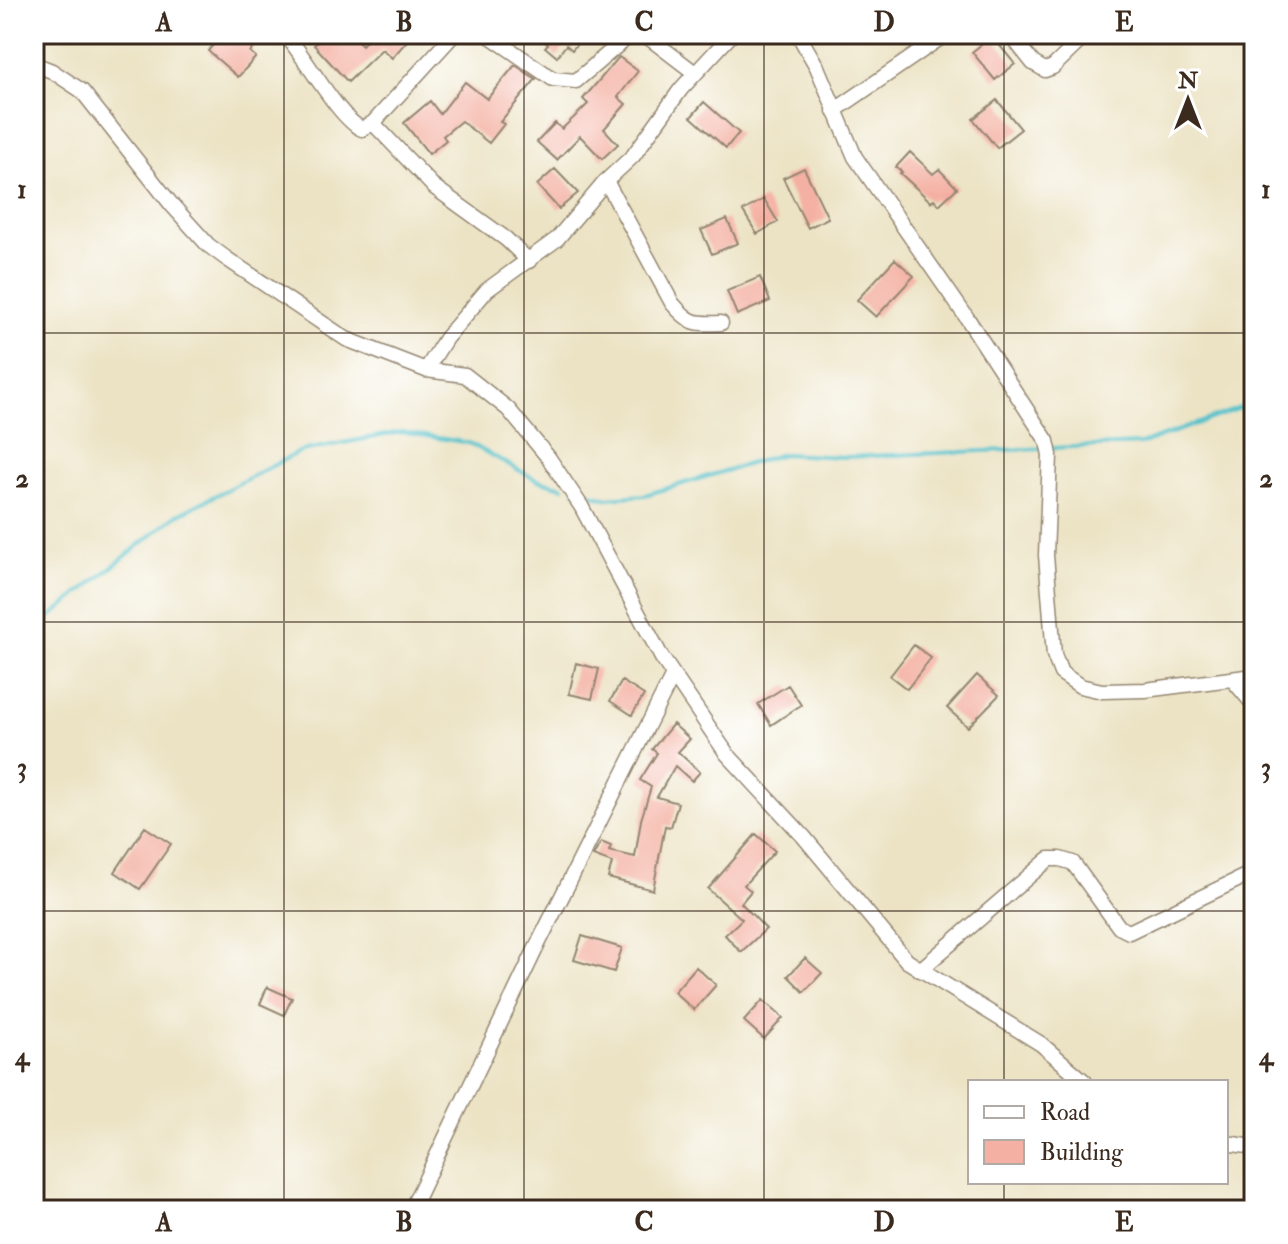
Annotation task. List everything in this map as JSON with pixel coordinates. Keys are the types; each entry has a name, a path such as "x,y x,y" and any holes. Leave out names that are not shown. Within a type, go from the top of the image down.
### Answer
{"street":[{"path":"285,34 359,129 373,123 454,34"},
{"path":"487,34 553,79 563,82 576,81 631,34"},
{"path":"644,34 695,73"},
{"path":"426,370 446,338 474,304 500,279 557,239 606,181 633,156 695,73 732,34"},
{"path":"798,34 817,67 855,157 967,318 1047,441 1050,455 1046,555 1054,655 1061,673 1080,686 1102,691 1145,690 1254,676"},
{"path":"834,111 946,34"},
{"path":"1010,34 1033,63 1045,70 1053,67 1087,34"},
{"path":"34,64 52,71 82,91 171,204 217,252 346,339 426,370 465,375 508,409 548,457 581,506 673,675 727,754 804,837 907,961 1041,1044 1083,1080"},
{"path":"373,123 434,187 506,239 529,261"},
{"path":"606,181 672,303 687,320 721,323"},
{"path":"411,1210 551,916 673,675"},
{"path":"1232,679 1254,705"},
{"path":"920,970 1049,859 1073,863 1119,927 1129,932 1254,872"},
{"path":"1228,1143 1254,1147"}],"building":[{"path":"222,34 229,34 238,41 248,34 258,42 250,52 256,57 238,77 208,51"},
{"path":"325,34 351,34 362,45 372,34 398,34 407,41 392,58 382,49 348,82 314,45"},
{"path":"535,34 575,34 580,40 572,50 566,45 557,57 545,47 548,44"},
{"path":"992,36 1015,64 995,80 972,52"},
{"path":"619,57 638,71 618,97 626,104 604,129 618,144 602,159 580,136 557,160 537,142 555,123 562,129 588,104 583,99"},
{"path":"515,65 536,79 500,122 504,124 489,143 461,121 443,136 446,140 429,154 404,123 430,101 440,114 465,82 487,99"},
{"path":"997,100 1021,129 997,148 973,119"},
{"path":"704,102 739,133 726,148 691,117"},
{"path":"910,152 933,174 939,169 957,188 939,205 934,199 931,202 896,167"},
{"path":"804,168 828,218 808,228 783,178"},
{"path":"555,169 578,193 559,209 537,185"},
{"path":"764,199 778,222 757,234 743,211"},
{"path":"727,219 738,243 712,254 701,230"},
{"path":"895,259 914,276 876,317 857,300"},
{"path":"760,277 770,301 737,315 727,291"},
{"path":"914,645 931,658 907,689 890,676"},
{"path":"576,663 599,669 592,699 569,694"},
{"path":"977,675 999,695 968,727 947,708"},
{"path":"622,681 644,695 632,715 610,701"},
{"path":"788,685 801,705 771,725 758,704"},
{"path":"673,724 690,739 678,752 700,772 692,781 675,766 657,797 678,803 671,827 665,826 653,890 608,878 612,863 593,856 601,842 611,846 609,851 635,857 651,787 640,780 657,753 652,749"},
{"path":"145,827 171,844 140,889 115,872"},
{"path":"756,834 775,851 744,885 751,891 741,903 766,929 741,952 725,935 742,919 708,889"},
{"path":"582,936 622,948 614,972 574,960"},
{"path":"805,958 822,973 804,992 788,976"},
{"path":"696,967 716,985 694,1010 674,992"},
{"path":"267,987 292,998 284,1015 260,1004"},
{"path":"763,1000 783,1018 764,1039 744,1021"}],"waterway":[{"path":"575,490 607,498 645,495 782,454 846,457 1141,444 1254,403"},
{"path":"34,630 174,517 301,451 401,432 469,443 537,480 563,487"}]}
